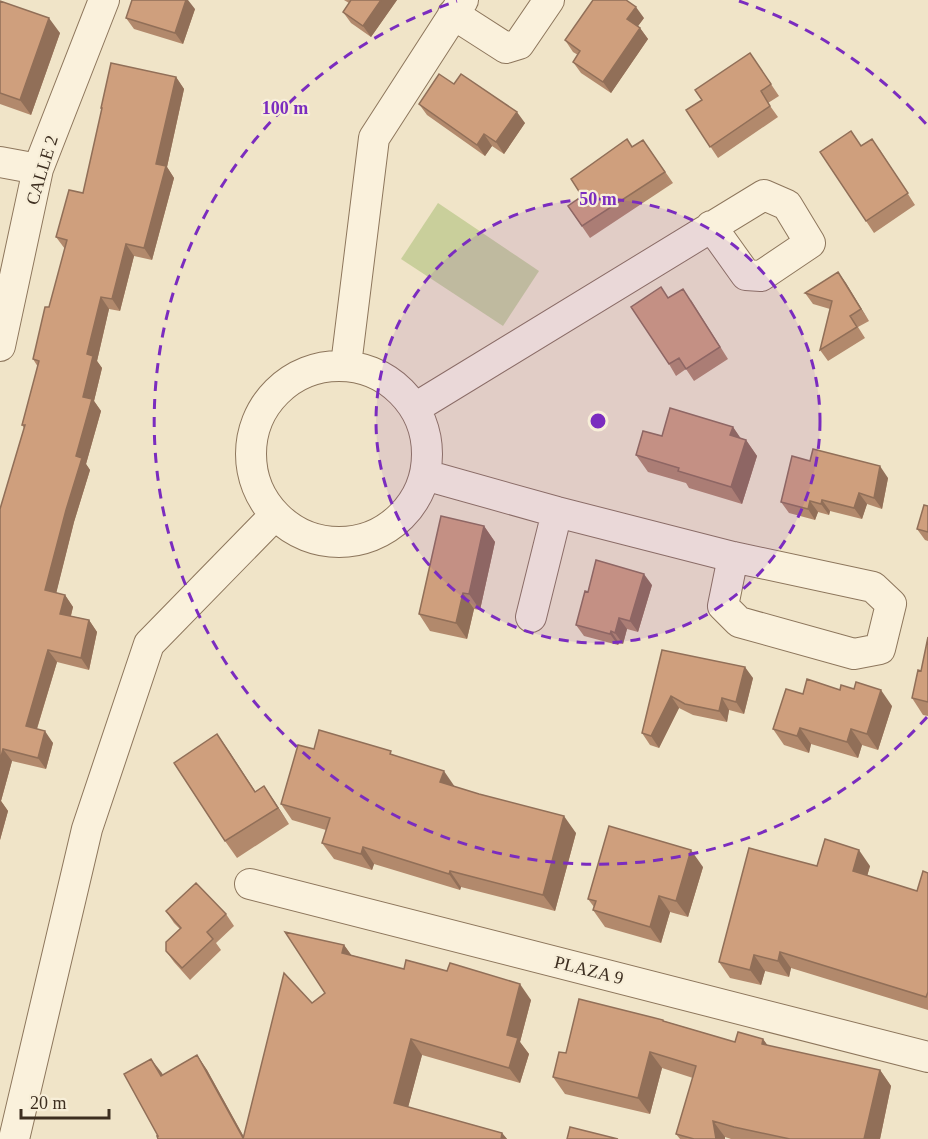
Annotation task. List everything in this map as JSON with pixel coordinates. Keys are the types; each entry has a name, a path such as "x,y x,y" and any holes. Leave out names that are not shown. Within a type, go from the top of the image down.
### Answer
{"street":[{"name":"CALLE 2","path":"0,346 38,169 104,0"},
{"path":"346,365 374,138 458,7 506,48 519,44 549,0"},
{"path":"0,162 38,169"},
{"path":"415,408 711,226"},
{"path":"346,365 373,371 397,386 415,408 424,429 428,452 425,475 415,500 397,520 374,535 349,542 321,541 296,531 275,515 258,490 251,460 254,430 267,403 288,382 315,368 346,365"},
{"path":"425,475 733,557 873,587 891,604 880,649 854,654 739,622 723,606 733,557"},
{"path":"531,616 558,512"},
{"path":"15,1139 87,829 149,644 275,515"},
{"name":"PLAZA 9","path":"250,884 928,1057"}],"green space":[{"path":"438,203 539,271 503,326 401,259"}],"building":[{"path":"132,0 186,0 175,33 126,18"},
{"path":"351,0 381,0 363,26 343,12"},
{"path":"593,0 626,0 636,7 627,19 640,28 603,82 573,62 580,51 565,40"},
{"path":"0,1 49,18 20,100 0,93"},
{"path":"750,53 771,84 761,91 770,106 710,147 686,110 702,100 695,90"},
{"path":"111,63 176,77 156,164 166,166 144,248 126,244 112,299 101,297 87,354 93,356 83,397 92,399 76,456 82,458 45,590 65,595 60,614 89,620 81,658 48,650 26,726 45,731 38,758 3,749 0,761 0,509 25,425 22,425 39,361 33,359 45,307 49,307 67,240 56,237 69,190 83,193"},
{"path":"439,74 454,84 461,74 517,112 496,142 484,134 477,145 419,104"},
{"path":"851,131 861,146 872,139 908,193 866,221 820,152"},
{"path":"627,139 632,147 643,140 665,172 582,226 568,206 582,196 571,179"},
{"path":"838,272 861,309 850,316 857,327 820,350 832,301 805,293"},
{"path":"661,287 668,298 683,289 720,347 686,369 679,358 669,364 631,307"},
{"path":"670,408 733,427 730,435 746,440 731,487 636,455 643,431 662,436"},
{"path":"813,449 880,466 874,498 859,493 854,508 822,500 821,504 810,501 808,509 781,502 792,456 810,461"},
{"path":"924,505 928,506 928,532 917,529"},
{"path":"441,516 484,526 469,594 463,593 456,623 419,614"},
{"path":"596,560 644,574 630,621 619,618 615,633 611,631 610,634 576,625"},
{"path":"928,637 928,702 912,698 918,670 921,671"},
{"path":"662,650 745,667 736,702 722,698 719,711 685,704 671,696 651,736 642,733"},
{"path":"807,679 840,690 841,685 854,689 856,682 881,690 867,734 851,729 847,742 800,728 797,736 773,729 786,689 803,694"},
{"path":"319,730 391,751 390,754 444,771 440,782 564,816 543,895 450,871 449,874 363,847 361,854 322,843 330,818 281,804 298,745 314,749"},
{"path":"217,734 255,792 264,786 278,808 225,841 174,763"},
{"path":"609,826 691,850 676,901 659,896 650,927 593,910 596,901 588,899"},
{"path":"825,839 859,850 853,871 917,891 923,871 928,873 928,992 926,997 780,952 778,961 754,955 750,970 719,962 749,848 817,866"},
{"path":"196,883 226,914 207,932 213,939 182,968 166,951 166,942 181,928 166,911"},
{"path":"285,932 344,945 342,953 404,969 406,960 447,971 450,963 520,984 507,1035 518,1038 509,1068 411,1039 394,1103 502,1133 501,1139 243,1139 284,973 312,1003 325,993"},
{"path":"579,999 663,1020 735,1042 738,1032 763,1039 762,1044 880,1070 864,1139 790,1139 713,1121 716,1139 694,1139 676,1134 696,1066 650,1052 638,1098 553,1077 559,1052 566,1053"},
{"path":"197,1055 242,1139 158,1139 124,1074 151,1059 161,1076"},
{"path":"570,1127 618,1139 567,1139"}]}
